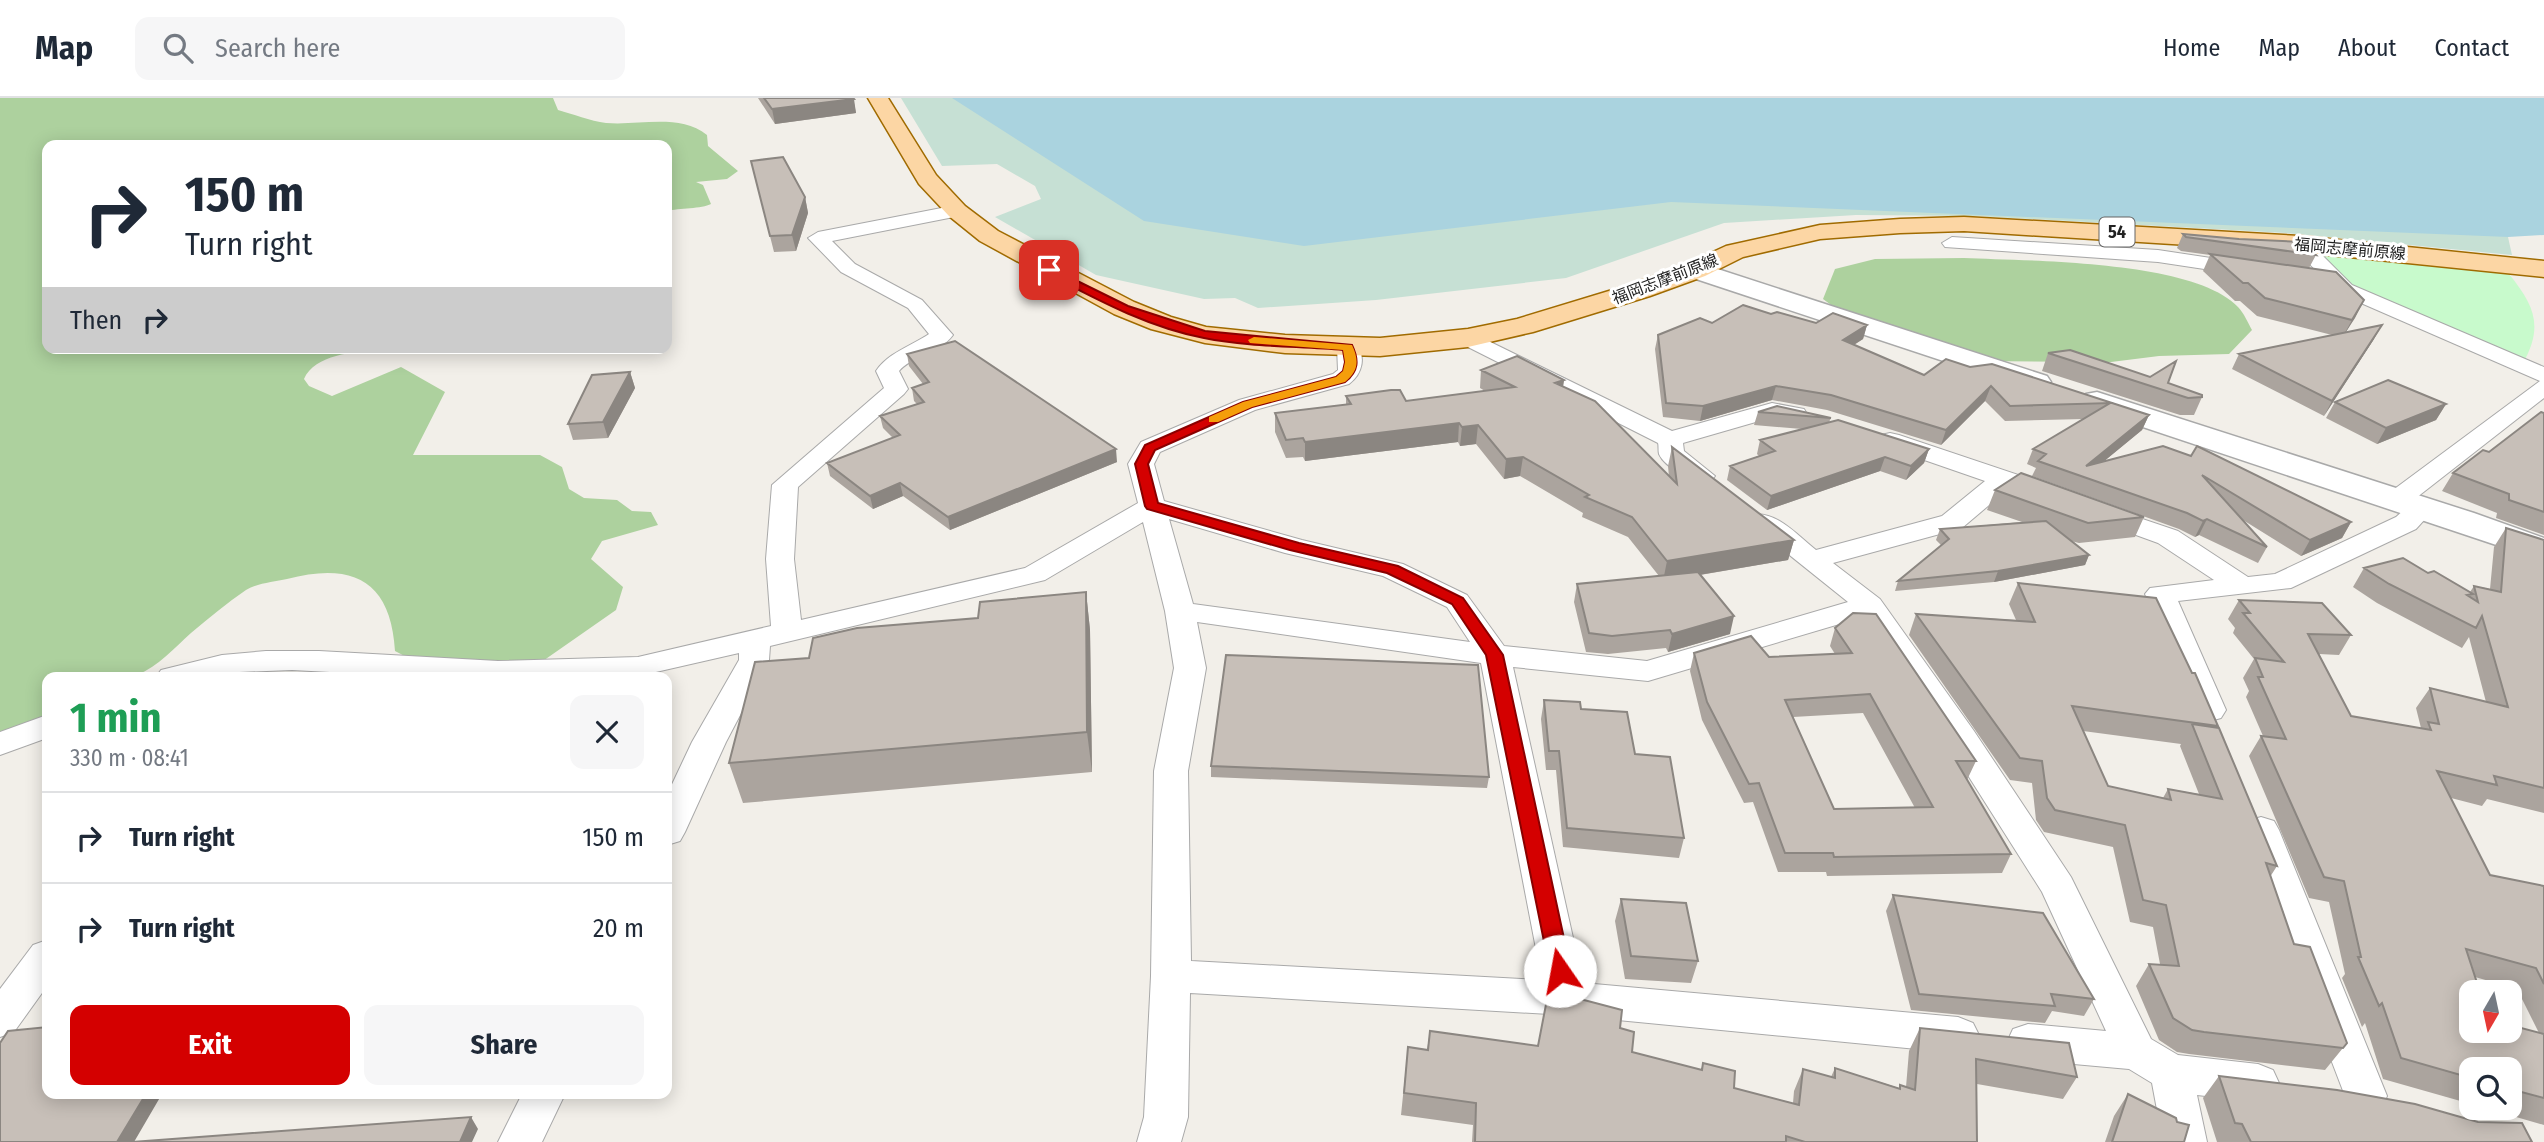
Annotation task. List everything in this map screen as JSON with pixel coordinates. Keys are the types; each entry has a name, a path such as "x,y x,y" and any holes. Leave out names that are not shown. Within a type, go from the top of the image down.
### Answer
{"main road":[{"name":"福岡志摩前原線","path":"878,98 927,179 957,211 989,236 1124,308 1161,323 1205,335 1348,347 1414,345 1468,338 1547,319 1641,290 1696,270 1735,251 1790,238 1900,226 1964,224 2300,244 2544,269"}],"street":[{"path":"787,633 780,559 785,485 896,389 887,371 894,362 914,354 942,335 915,303 848,268 818,238 957,211"},
{"path":"1952,243 2158,256 2269,272"},
{"path":"2300,244 2345,289 2544,375"},
{"path":"1696,270 2411,503 2544,550"},
{"path":"2310,278 2338,282"},
{"path":"1468,338 1671,439 1772,410 1817,417"},
{"path":"1159,1142 1166,1117 1171,976 1171,771 1190,668 1180,611 1141,464 1150,447 1247,405 1341,379 1349,373 1352,362 1348,347"},
{"path":"2224,742 2161,594 2281,582 2406,523 2411,503 2544,387"},
{"path":"1870,433 2168,537 2243,586"},
{"path":"1671,439 1672,454 1870,605 1962,739 2058,887 2154,1062 2185,1142"},
{"path":"1812,560 1952,522 2005,478"},
{"path":"577,672 638,667 1035,574 1152,506 1295,547 1392,570 1457,601 1494,655 1566,998"},
{"path":"1180,611 1494,655 1648,671 1870,605"},
{"path":"672,821 709,742 754,660 755,641"},
{"path":"193,672 236,662 276,660 327,660 441,672"},
{"path":"0,744 42,728"},
{"path":"1171,976 1566,998 2154,1062 2350,1096 2250,804"},
{"path":"0,1020 42,964"},
{"path":"520,1142 542,1099"}],"green space":[{"path":"0,98 553,98 558,110 594,121 671,122 696,128 707,135 708,146 738,171 727,179 696,182 703,185 711,204 672,210 672,140 42,140 42,354 343,354 317,364 304,379 309,386 332,396 401,367 445,392 413,455 540,455 562,467 569,489 584,498 617,500 632,511 651,512 658,525 602,541 591,559 623,587 616,610 524,672 435,672 395,651 386,607 364,582 331,573 310,574 250,588 143,672 42,672 42,718 0,734"},
{"path":"901,98 2163,98 2508,237 2512,255 2286,233 1976,216 1856,215 1724,223 1566,278 1376,300 1258,308 1235,298 1204,299 1096,275 995,217 1041,199 1035,186 997,164 942,166"},
{"path":"2323,255 2509,274 2525,296 2533,316 2533,338 2523,363 2354,288"},
{"path":"1964,258 2108,266 2186,280 2216,292 2238,307 2252,330 2229,354 2159,356 2111,362 1982,361 1842,313 1823,299 1835,269 1875,259"}],"water":[{"path":"952,98 2544,98 2544,235 2508,237 1671,202 1304,246 1144,221"}],"building":[{"path":"764,98 853,98 854,99 772,109"},
{"path":"783,157 805,197 792,235 770,236 751,161"},
{"path":"2183,234 2303,242 2316,255 2186,237"},
{"path":"2210,254 2336,272 2364,300 2352,320 2265,298"},
{"path":"1743,305 1816,323 1833,313 1867,325 1843,340 1924,375 1946,359 1970,367 1992,364 2149,415 2086,466 2163,446 2191,456 2197,446 2351,522 2310,540 2202,475 2267,547 2207,519 2203,521 2038,461 2046,454 2033,449 2110,403 2010,406 1991,386 1946,430 1831,395 1776,386 1703,406 1666,403 1658,335 1700,318 1712,323"},
{"path":"2382,325 2332,401 2239,354"},
{"path":"955,341 1116,449 948,517 900,483 870,496 827,463 900,435 880,416 924,402 912,388 929,382 907,354"},
{"path":"2070,350 2150,377 2176,361 2168,383 2202,397 2188,398 2048,353"},
{"path":"1517,356 1564,380 1555,383 1595,401 1677,484 1672,447 1794,540 1667,561 1632,517 1585,497 1589,495 1523,457 1506,459 1478,425 1462,427 1459,423 1305,442 1303,438 1286,440 1275,413 1351,404 1346,396 1391,390 1400,390 1406,401 1515,387 1481,370"},
{"path":"630,372 603,422 568,424 592,375"},
{"path":"2388,380 2446,404 2386,428 2335,402"},
{"path":"1777,406 1831,418 1758,412"},
{"path":"2541,412 2544,413 2544,512 2509,500 2509,494 2453,473 2483,450 2489,452"},
{"path":"1838,420 1929,449 1911,466 1885,457 1771,496 1730,466 1775,451 1760,440"},
{"path":"2021,473 2144,517 2088,523 1995,490"},
{"path":"2046,521 2089,555 1998,571 1898,581 1949,539 1940,529"},
{"path":"2506,528 2544,540 2544,788 2494,776 2497,785 2437,771 2490,875 2544,886 2544,984 2536,968 2466,949 2476,980 2459,980 2459,1043 2522,1043 2522,1028 2544,1034 2544,1098 2522,1092 2522,1057 2459,1057 2459,1075 2401,1058 2382,1003 2379,1006 2358,957 2361,957 2344,881 2324,877 2261,736 2286,739 2258,677 2263,677 2255,658 2284,662 2243,613 2250,613 2239,600 2322,603 2351,635 2308,634 2351,716 2431,730 2428,722 2439,724 2430,688 2508,707 2482,616 2476,628 2389,584 2364,568 2403,558 2428,573 2434,571 2473,594 2467,595 2478,602 2474,586 2501,592"},
{"path":"1698,572 1734,616 1672,634 1670,630 1612,636 1589,633 1577,584"},
{"path":"2018,583 2156,598 2192,673 2195,673 2218,726 2072,706 2108,786 2171,800 2168,789 2222,799 2192,724 2219,728 2277,866 2266,863 2294,944 2310,947 2347,1043 2343,1048 2192,1030 2173,1018 2149,964 2179,966 2166,905 2143,900 2125,825 2055,810 2047,798 2042,761 2020,758 1916,614 2035,622"},
{"path":"1086,592 1087,732 729,763 755,662 809,658 813,638 857,628 978,618 980,602"},
{"path":"1853,613 1876,614 1976,761 1956,761 2011,854 1834,857 1833,853 1785,853 1759,783 1749,784 1707,702 1694,653 1751,636 1769,657 1852,653 1835,628","holes":["1870,694 1933,807 1834,809 1785,700"]},
{"path":"1226,655 1478,665 1489,777 1211,766"},
{"path":"1544,700 1580,702 1581,709 1627,712 1635,754 1670,757 1684,838 1567,828 1559,751 1549,751"},
{"path":"1893,895 2043,913 2094,999 2051,994 2055,1006 1919,994"},
{"path":"1621,899 1686,903 1698,961 1631,956"},
{"path":"1548,994 1565,995 1622,1010 1620,1028 1634,1032 1632,1052 1702,1070 1703,1063 1735,1071 1734,1088 1799,1105 1803,1069 1835,1078 1835,1068 1900,1089 1900,1085 1915,1090 1920,1028 2069,1043 2077,1077 1976,1059 1977,1142 1805,1142 1786,1136 1786,1142 1475,1142 1476,1103 1404,1093 1408,1047 1428,1050 1430,1031 1538,1046"},
{"path":"42,1028 42,1099 143,1099 117,1142 0,1142 0,1043 8,1031"},
{"path":"2219,1076 2337,1090 2415,1104 2459,1117 2459,1120 2522,1123 2532,1142 2251,1142 2242,1124 2235,1123"},
{"path":"2128,1094 2176,1118 2177,1122 2189,1125 2184,1142 2112,1142"},
{"path":"471,1117 460,1142 132,1142"}],"slow traffic":[{"path":"1214,419 1247,405 1341,379 1349,373 1352,362 1348,347 1254,340"}],"route":[{"path":"1049,270 1124,308 1161,323 1205,335 1285,344 1348,347 1352,362 1349,373 1341,379 1247,405 1150,447 1141,464 1152,506 1295,547 1392,570 1457,601 1494,655 1560,971"}]}
